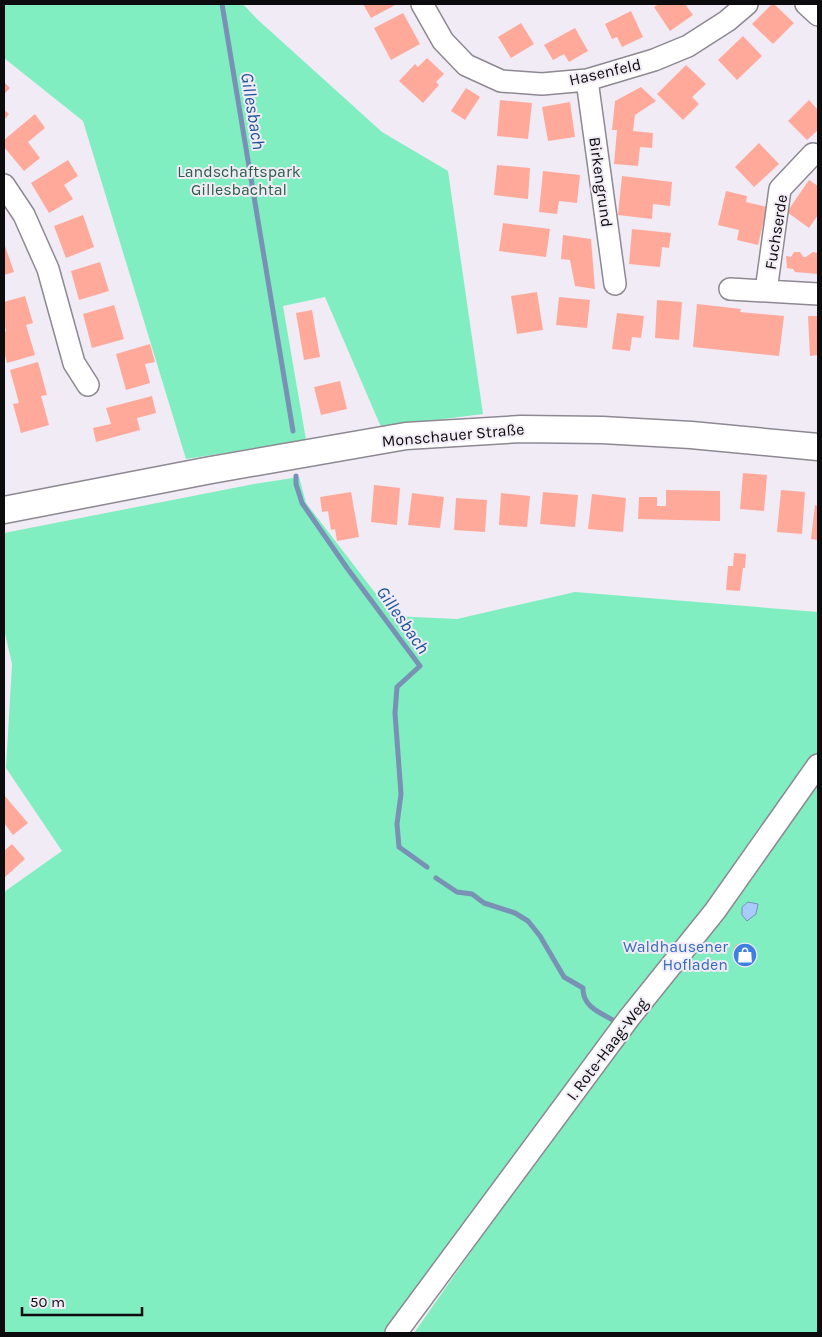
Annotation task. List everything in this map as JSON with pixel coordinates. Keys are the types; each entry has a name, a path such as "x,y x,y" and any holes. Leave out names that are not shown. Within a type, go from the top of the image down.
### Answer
{"main road":[{"name":"Monschauer Straße","path":"4,510 230,466 406,436 521,429 602,430 691,435 818,447"}],"street":[{"name":"Hasenfeld","path":"422,4 443,41 466,65 500,82 534,84 587,80 654,60 688,46 727,21 747,4"},
{"path":"806,4 818,16"},
{"name":"Birkengrund","path":"587,80 615,284"},
{"name":"Fuchserde","path":"766,291 780,189 813,154"},
{"path":"4,185 24,215 48,269 74,363 88,385"},
{"name":"Fuchserde","path":"730,289 818,294"},
{"name":"I. Rote-Haag-Weg","path":"396,1333 629,1018 715,911 818,765"}],"green space":[{"name":"Landschaftspark Gillesbachtal","path":"4,4 243,4 257,19 382,132 448,171 483,414 381,427 325,297 283,306 306,440 186,459 83,121 4,58"},
{"path":"299,477 306,503 393,616 457,619 575,592 818,612 818,755 390,1333 4,1333 4,892 62,851 6,768 12,664 4,629 4,533 254,484"},
{"path":"818,780 818,1333 414,1333 633,1020"}],"water":[{"path":"748,902 758,904 756,914 747,921 742,915 742,907"}],"building":[{"path":"363,4 397,4 371,18"},
{"path":"659,4 685,4 693,15 670,31 654,7"},
{"path":"772,4 794,23 773,44 752,24"},
{"path":"631,11 643,37 622,47 617,37 612,39 605,24"},
{"path":"403,13 420,44 391,60 374,28"},
{"path":"521,23 534,44 511,58 498,37"},
{"path":"575,28 588,51 569,62 564,54 553,60 544,45"},
{"path":"743,36 762,56 737,80 718,60"},
{"path":"427,58 444,74 436,82 439,85 423,103 399,81 415,64 418,67"},
{"path":"686,65 706,84 692,97 699,104 683,120 657,94"},
{"path":"4,82 10,88 4,94"},
{"path":"641,87 656,101 635,115 633,131 653,133 652,148 640,147 638,166 614,164 617,130 612,130 615,101"},
{"path":"466,88 480,97 465,120 451,111"},
{"path":"500,100 532,103 528,139 497,136"},
{"path":"809,100 818,110 818,130 807,140 788,121"},
{"path":"570,102 575,137 548,141 542,107"},
{"path":"4,110 9,114 4,120"},
{"path":"35,114 45,128 28,142 40,158 24,171 4,147 4,140"},
{"path":"759,143 779,164 754,187 735,167"},
{"path":"68,160 78,176 64,185 73,199 49,213 31,183"},
{"path":"497,165 530,168 528,199 494,195"},
{"path":"543,171 580,175 577,203 559,201 557,214 539,212"},
{"path":"622,176 672,182 670,206 653,204 652,219 618,215"},
{"path":"809,180 818,186 818,215 809,228 787,212"},
{"path":"726,191 747,196 746,202 767,207 758,245 737,240 739,230 718,225"},
{"path":"83,215 94,247 66,258 54,226"},
{"path":"503,223 550,229 546,257 499,251"},
{"path":"632,229 671,233 669,248 662,247 660,267 629,264"},
{"path":"563,235 591,239 595,289 575,286 570,260 561,259"},
{"path":"4,243 14,272 4,275"},
{"path":"794,252 800,252 803,257 813,252 818,253 818,274 795,272 793,269 787,268 786,256 791,257"},
{"path":"100,262 109,291 79,300 71,271"},
{"path":"537,292 543,330 517,334 511,296"},
{"path":"25,296 33,323 26,325 35,355 7,363 4,351 4,332 6,331 4,302"},
{"path":"559,297 590,300 587,328 556,325"},
{"path":"657,300 682,302 679,340 655,338"},
{"path":"697,304 741,309 740,312 784,316 779,356 693,347"},
{"path":"114,305 124,339 92,348 83,314"},
{"path":"312,310 320,357 304,360 296,313"},
{"path":"617,313 644,316 641,338 632,337 630,351 612,349"},
{"path":"808,316 818,316 818,355 810,356"},
{"path":"150,344 155,362 145,364 150,383 126,390 116,354"},
{"path":"38,362 47,395 41,396 49,425 21,433 13,404 19,403 10,370"},
{"path":"340,381 347,409 321,415 314,387"},
{"path":"152,396 156,413 137,418 140,430 96,442 93,428 111,424 106,408"},
{"path":"743,473 767,475 764,511 740,509"},
{"path":"374,485 400,488 397,525 371,522"},
{"path":"666,490 720,491 720,521 638,519 639,497 657,497 657,506 666,506"},
{"path":"781,490 805,492 802,534 777,532"},
{"path":"351,492 359,537 337,541 335,529 331,530 328,511 322,512 320,497"},
{"path":"543,492 578,495 575,527 540,524"},
{"path":"412,493 444,497 440,528 408,525"},
{"path":"501,493 530,496 527,527 499,525"},
{"path":"592,494 626,498 623,532 588,529"},
{"path":"456,498 487,500 485,532 454,530"},
{"path":"815,505 818,506 818,540 811,539"},
{"path":"734,553 746,554 740,591 726,590 728,566 733,566"},
{"path":"4,795 28,823 13,835 4,823"},
{"path":"12,844 25,859 4,878 4,851"},
{"path":"737,944 742,948 738,953 733,949"},
{"name":"Waldhausener Hofladen","path":"743,951 751,957 747,962 739,957"}],"waterway":[{"name":"Gillesbach","path":"222,4 293,431"},
{"name":"Gillesbach","path":"296,476 296,484 302,503 347,568 420,666 397,687 395,713 401,794 397,824 399,847 427,867"},
{"name":"Gillesbach","path":"436,878 457,892 472,894 484,903 515,913 528,921 540,936 564,977 583,988 586,1001 595,1010 618,1023"}],"place":[{"name":"Waldhausener Hofladen","path":"745,955"}]}
